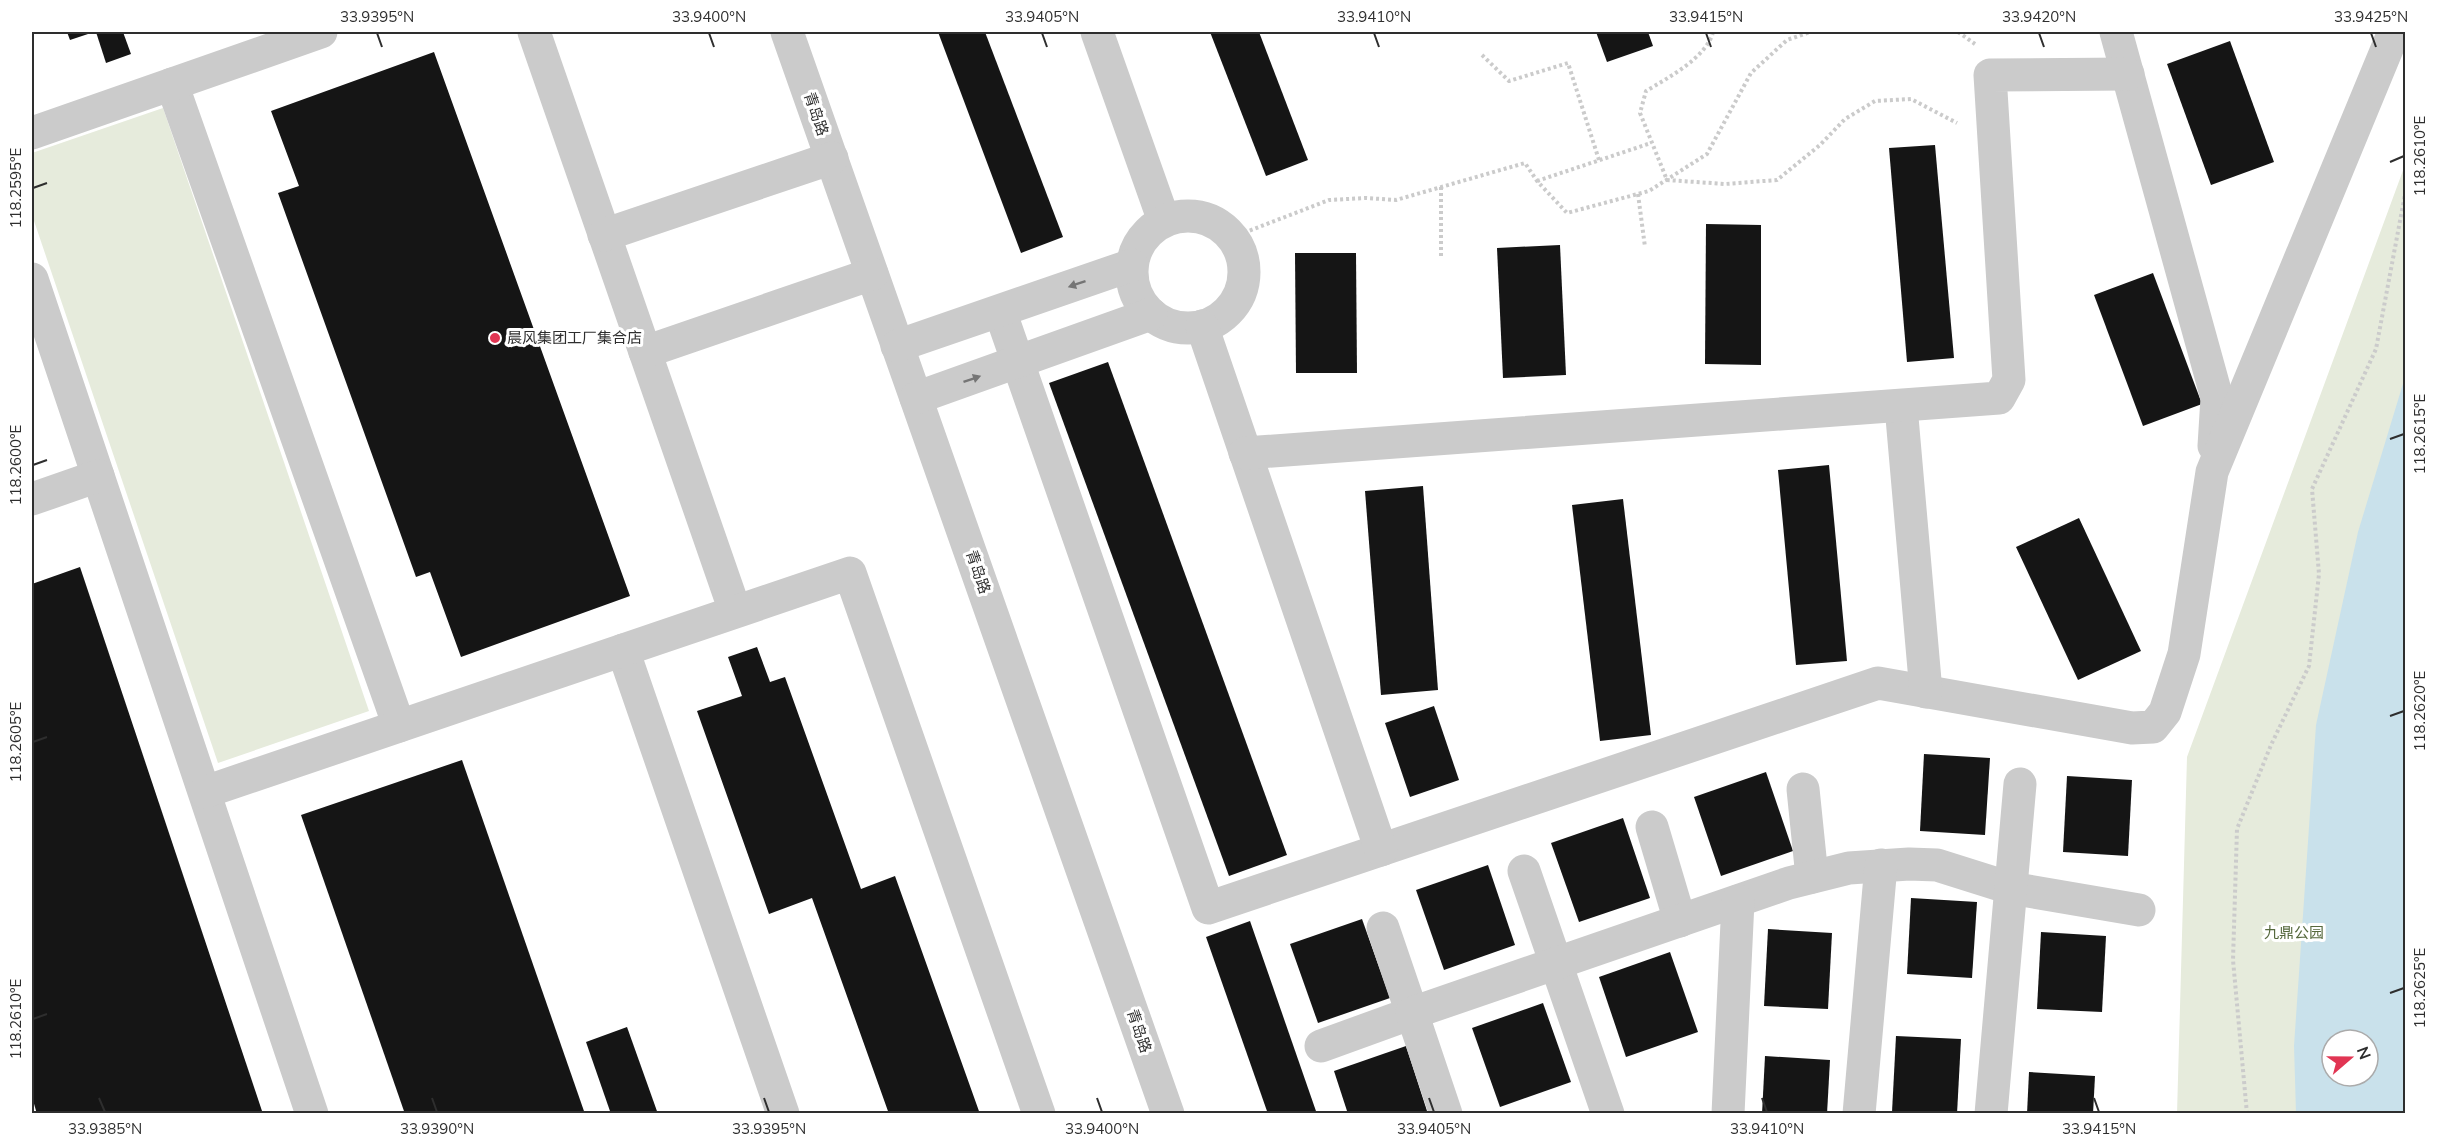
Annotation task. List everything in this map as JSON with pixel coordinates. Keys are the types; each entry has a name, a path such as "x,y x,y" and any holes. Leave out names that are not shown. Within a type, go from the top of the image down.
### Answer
{"street":[{"path":"32,133 321,32"},
{"path":"534,32 735,611"},
{"name":"青岛路","path":"787,32 1168,1113"},
{"path":"1096,32 1164,221"},
{"path":"1000,311 1208,908 1878,683 2132,728 2153,727 2165,712 2184,654 2212,472 2217,398 2116,32"},
{"path":"2212,472 2394,32"},
{"path":"1245,453 1999,398 2009,380 1990,75 2128,74"},
{"path":"172,84 399,726"},
{"path":"604,235 832,158"},
{"path":"1182,216 1201,216 1218,224 1233,237 1242,254 1244,273 1241,291 1232,307 1219,319 1202,326 1184,328 1167,324 1151,314 1139,300 1133,283 1132,265 1137,247 1148,232 1164,221 1182,216"},
{"path":"897,346 1132,265"},
{"path":"645,352 872,274"},
{"path":"32,279 312,1113"},
{"path":"916,398 1151,314"},
{"path":"1202,326 1381,850"},
{"path":"1901,406 1926,692"},
{"path":"32,499 98,476"},
{"path":"205,792 850,573 1039,1113"},
{"path":"623,650 783,1113"},
{"path":"1990,1113 2020,784"},
{"path":"1803,789 1812,877"},
{"path":"1652,827 1680,921"},
{"path":"1321,1046 1738,901 1812,877 1849,868 1937,865 2010,888 2139,910"},
{"path":"1859,1113 1881,866"},
{"path":"1524,871 1608,1113"},
{"path":"1728,1113 1738,901"},
{"path":"1383,928 1446,1113"}],"path":[{"path":"1667,180 1640,113 1646,91 1688,64 1711,40 1713,32"},
{"path":"1233,237 1329,200 1366,198 1396,200 1526,163 1537,181 1567,213 1649,191 1707,154 1751,73 1787,40 1810,32"},
{"path":"1482,56 1509,81 1568,63 1599,160"},
{"path":"1667,180 1725,184 1777,180 1820,145 1845,119 1875,101 1911,99 1995,141"},
{"path":"1537,181 1651,143"},
{"path":"1441,187 1441,256"},
{"path":"2247,1113 2233,960 2237,829 2271,745 2309,666 2319,574 2312,489 2376,349 2406,189"},
{"path":"1638,194 1645,247"}],"green space":[{"path":"163,108 369,711 218,763 32,215 32,153"},
{"name":"九鼎公园","path":"2405,165 2405,1113 2177,1114 2187,757"}],"water":[{"path":"2405,377 2405,1113 2296,1113 2294,1046 2316,725 2358,532"}],"building":[{"path":"67,32 94,32 70,40"},
{"path":"96,32 123,32 131,54 106,63"},
{"path":"938,32 985,32 1063,237 1021,253"},
{"path":"1210,32 1259,32 1308,160 1266,176"},
{"path":"1596,32 1648,32 1653,46 1607,62"},
{"path":"2230,41 2274,162 2211,185 2167,64"},
{"path":"434,52 630,596 461,657 430,572 416,577 278,193 299,186 271,111"},
{"path":"1935,145 1954,358 1907,362 1889,148"},
{"path":"1706,224 1761,225 1761,365 1705,364"},
{"path":"1560,245 1566,375 1503,378 1497,248"},
{"path":"1295,253 1356,253 1357,373 1296,373"},
{"path":"2153,273 2202,404 2143,426 2094,295"},
{"path":"1108,362 1287,855 1229,876 1049,383"},
{"path":"1829,465 1847,661 1796,665 1778,470"},
{"path":"1423,486 1438,690 1381,695 1365,491"},
{"path":"1623,499 1651,735 1600,741 1572,505"},
{"path":"2079,518 2141,651 2078,680 2016,547"},
{"path":"80,567 263,1114 37,1114 32,1097 32,584"},
{"path":"757,647 770,682 785,677 861,889 895,876 980,1114 889,1114 812,898 769,914 697,711 742,696 728,657"},
{"path":"1434,706 1459,780 1410,797 1385,723"},
{"path":"1924,754 1990,758 1985,835 1920,831"},
{"path":"462,760 585,1114 405,1114 301,815"},
{"path":"1766,772 1793,851 1721,876 1694,797"},
{"path":"2067,776 2132,780 2128,856 2063,852"},
{"path":"1623,818 1650,898 1579,922 1551,843"},
{"path":"1488,865 1515,945 1444,970 1416,890"},
{"path":"1911,898 1977,902 1972,978 1907,974"},
{"path":"1362,919 1390,998 1318,1023 1290,944"},
{"path":"1250,921 1317,1114 1268,1114 1206,937"},
{"path":"1768,929 1832,933 1828,1009 1764,1006"},
{"path":"2041,932 2106,936 2102,1012 2037,1009"},
{"path":"1670,952 1698,1032 1626,1057 1599,977"},
{"path":"1543,1003 1571,1082 1500,1107 1472,1028"},
{"path":"627,1027 658,1114 611,1114 586,1042"},
{"path":"1896,1036 1961,1039 1957,1114 1892,1112"},
{"path":"1406,1046 1428,1114 1348,1114 1334,1071"},
{"path":"1765,1056 1830,1060 1827,1114 1762,1114"},
{"path":"2029,1072 2095,1076 2093,1114 2027,1114"}],"place":[{"name":"晨风集团工厂集合店","path":"495,338"}]}
